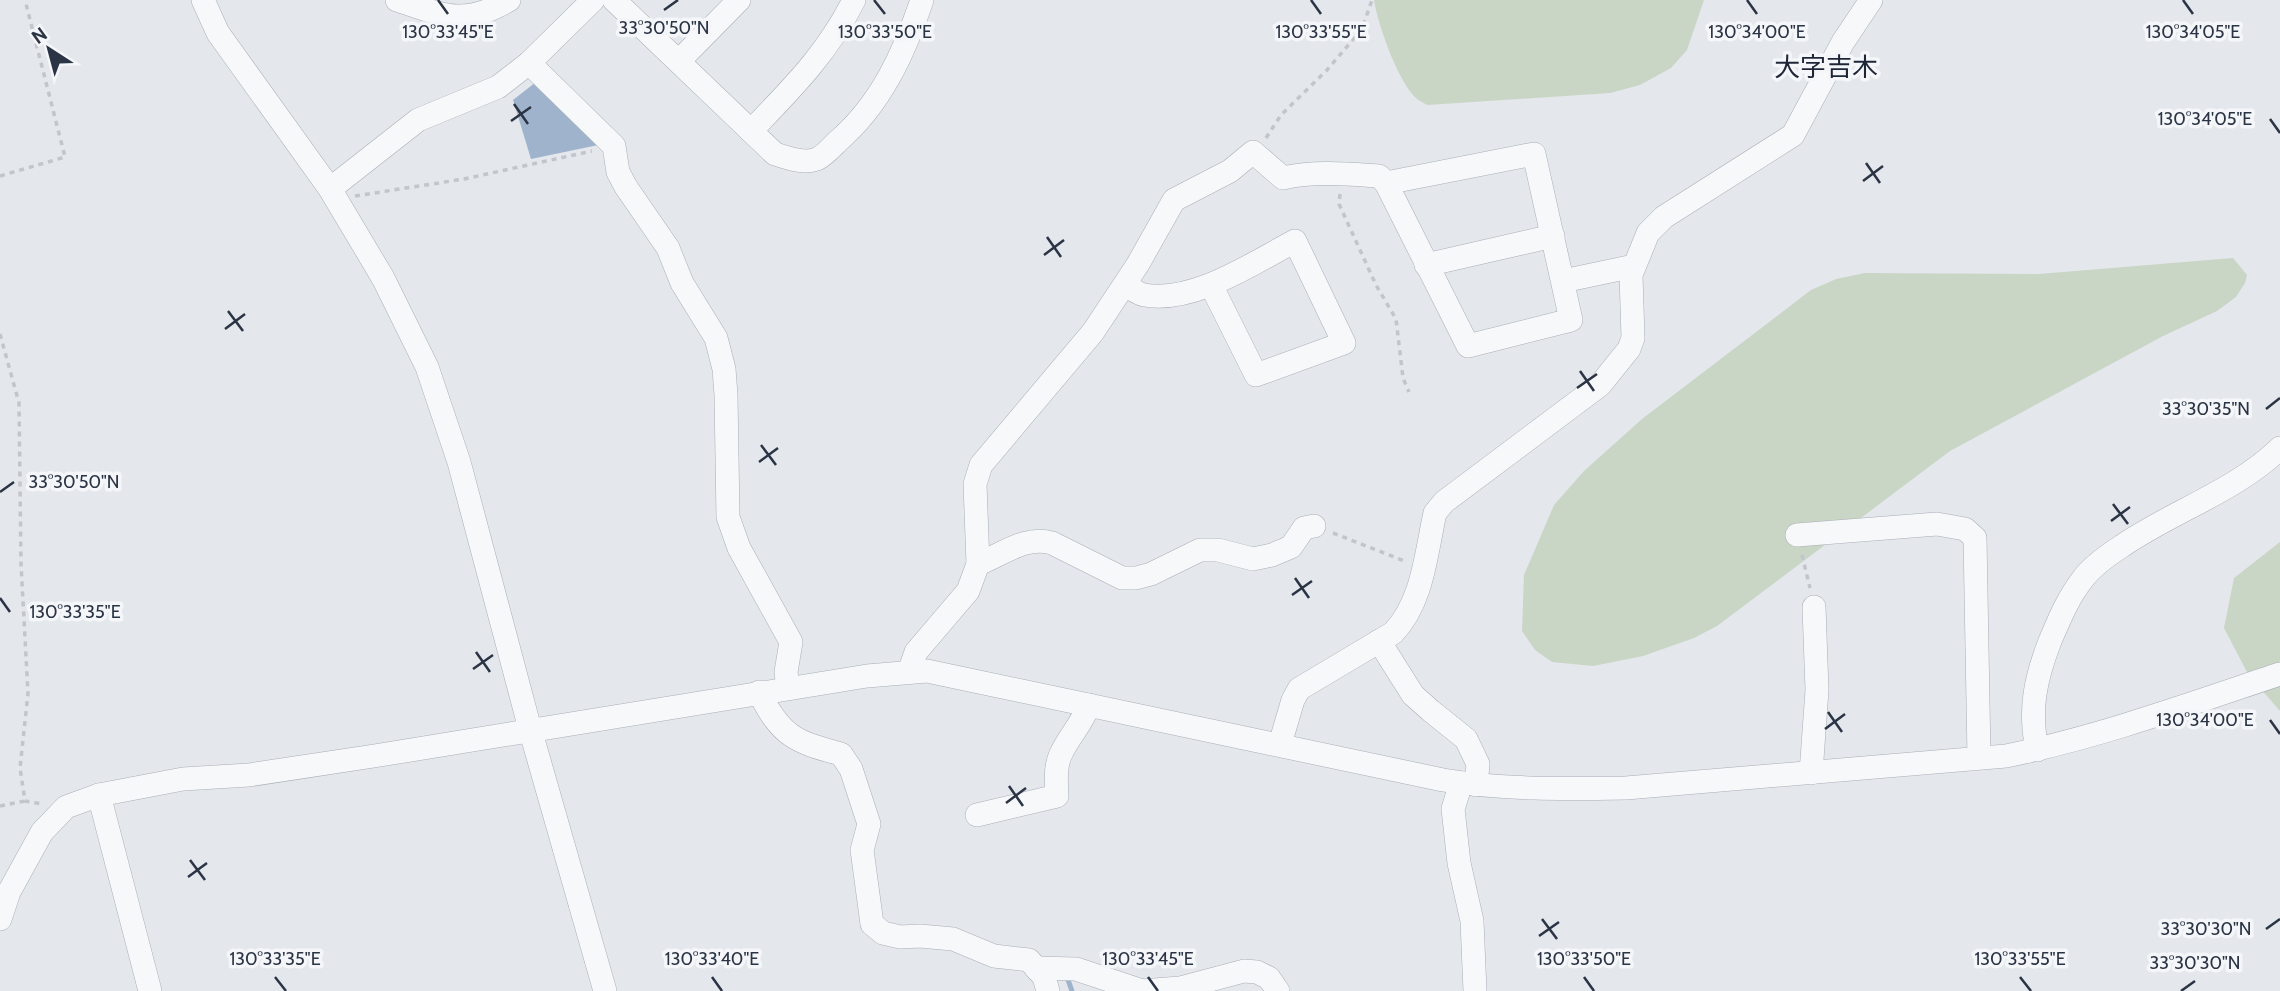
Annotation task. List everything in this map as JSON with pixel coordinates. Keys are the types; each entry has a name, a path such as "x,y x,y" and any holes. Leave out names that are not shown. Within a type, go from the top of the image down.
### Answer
{"street":[{"path":"203,0 218,33 333,194 383,278 427,368 458,462 530,729 605,991"},
{"path":"397,0 442,15 468,17 509,0"},
{"path":"333,194 418,120 498,87 529,63 593,0"},
{"path":"614,0 775,155 800,161 818,158 843,136 875,101 899,59 922,0"},
{"path":"679,61 739,0"},
{"path":"751,131 810,70 843,22 854,0"},
{"path":"1280,744 1299,689 1393,633 1403,623 1416,599 1435,513 1444,502 1600,385 1629,349 1633,338 1631,275 1648,233 1664,217 1793,135 1843,42 1871,0"},
{"path":"529,63 614,146 618,172 625,187 668,248 682,284 716,338 724,369 726,395 728,517 739,548 792,642 786,672 788,688"},
{"path":"909,672 916,652 968,590 978,564 975,484 981,465 1093,332 1125,285 1174,200 1230,171 1253,152 1283,178 1303,174 1379,176 1468,346 1571,320 1534,154 1385,184"},
{"path":"1426,265 1553,236"},
{"path":"1125,285 1143,295 1178,294 1211,285 1295,241 1344,344 1256,375 1211,285"},
{"path":"1563,281 1634,266"},
{"path":"2037,750 2033,732 2033,697 2046,651 2061,614 2082,579 2104,558 2136,536 2262,466 2280,448"},
{"path":"1797,535 1937,524 1965,529 1975,538 1979,757"},
{"path":"978,564 1013,547 1041,540 1122,578 1136,579 1200,550 1218,550 1253,559 1272,555 1291,547 1304,528 1314,526"},
{"path":"1811,773 1817,690 1814,607"},
{"path":"1379,641 1413,695 1466,739 1478,764 1453,808 1459,863 1472,921 1475,991"},
{"path":"0,919 9,892 42,832 66,807 99,795 183,779 263,773 759,692 909,672 927,671 1468,784 1521,788 1626,788 2006,756 2037,750 2166,712 2280,674"},
{"path":"759,692 767,709 784,732 803,744 841,754 851,769 869,824 862,850 872,924 883,933 900,937 953,939 994,956 1029,960 1044,977 1048,991"},
{"path":"977,815 1057,796 1056,779 1060,755 1083,721 1089,705"},
{"path":"99,795 150,991"},
{"path":"1036,968 1076,970 1142,990 1180,988 1244,971 1258,972 1269,978 1278,991"}],"path":[{"path":"0,176 65,157 25,0"},
{"path":"1253,152 1262,145 1281,115 1327,70 1363,29 1372,0"},
{"path":"333,194 464,178 614,146"},
{"path":"1342,174 1339,204 1376,285 1396,318 1403,378 1409,392"},
{"path":"0,334 19,402 21,564 28,693 20,768 25,801"},
{"path":"1314,526 1423,568"},
{"path":"1797,535 1814,607"},
{"path":"0,806 25,801 66,807"}],"green space":[{"path":"1374,0 1704,0 1687,50 1671,68 1640,85 1610,93 1427,105 1414,96 1400,75 1384,36"},
{"path":"2233,258 2247,275 2245,283 2236,297 2217,311 2163,336 1950,451 1717,626 1694,638 1643,656 1593,666 1552,662 1535,650 1522,631 1524,575 1554,505 1584,471 1642,419 1811,290 1836,279 1865,273 2039,274"},
{"path":"2280,542 2280,711 2248,674 2224,628 2234,578"}],"water":[{"path":"536,82 603,144 531,159 513,100"}],"waterway":[{"path":"1066,974 1072,991"}],"district":[{"name":"大字吉木","path":"1826,67"}]}
